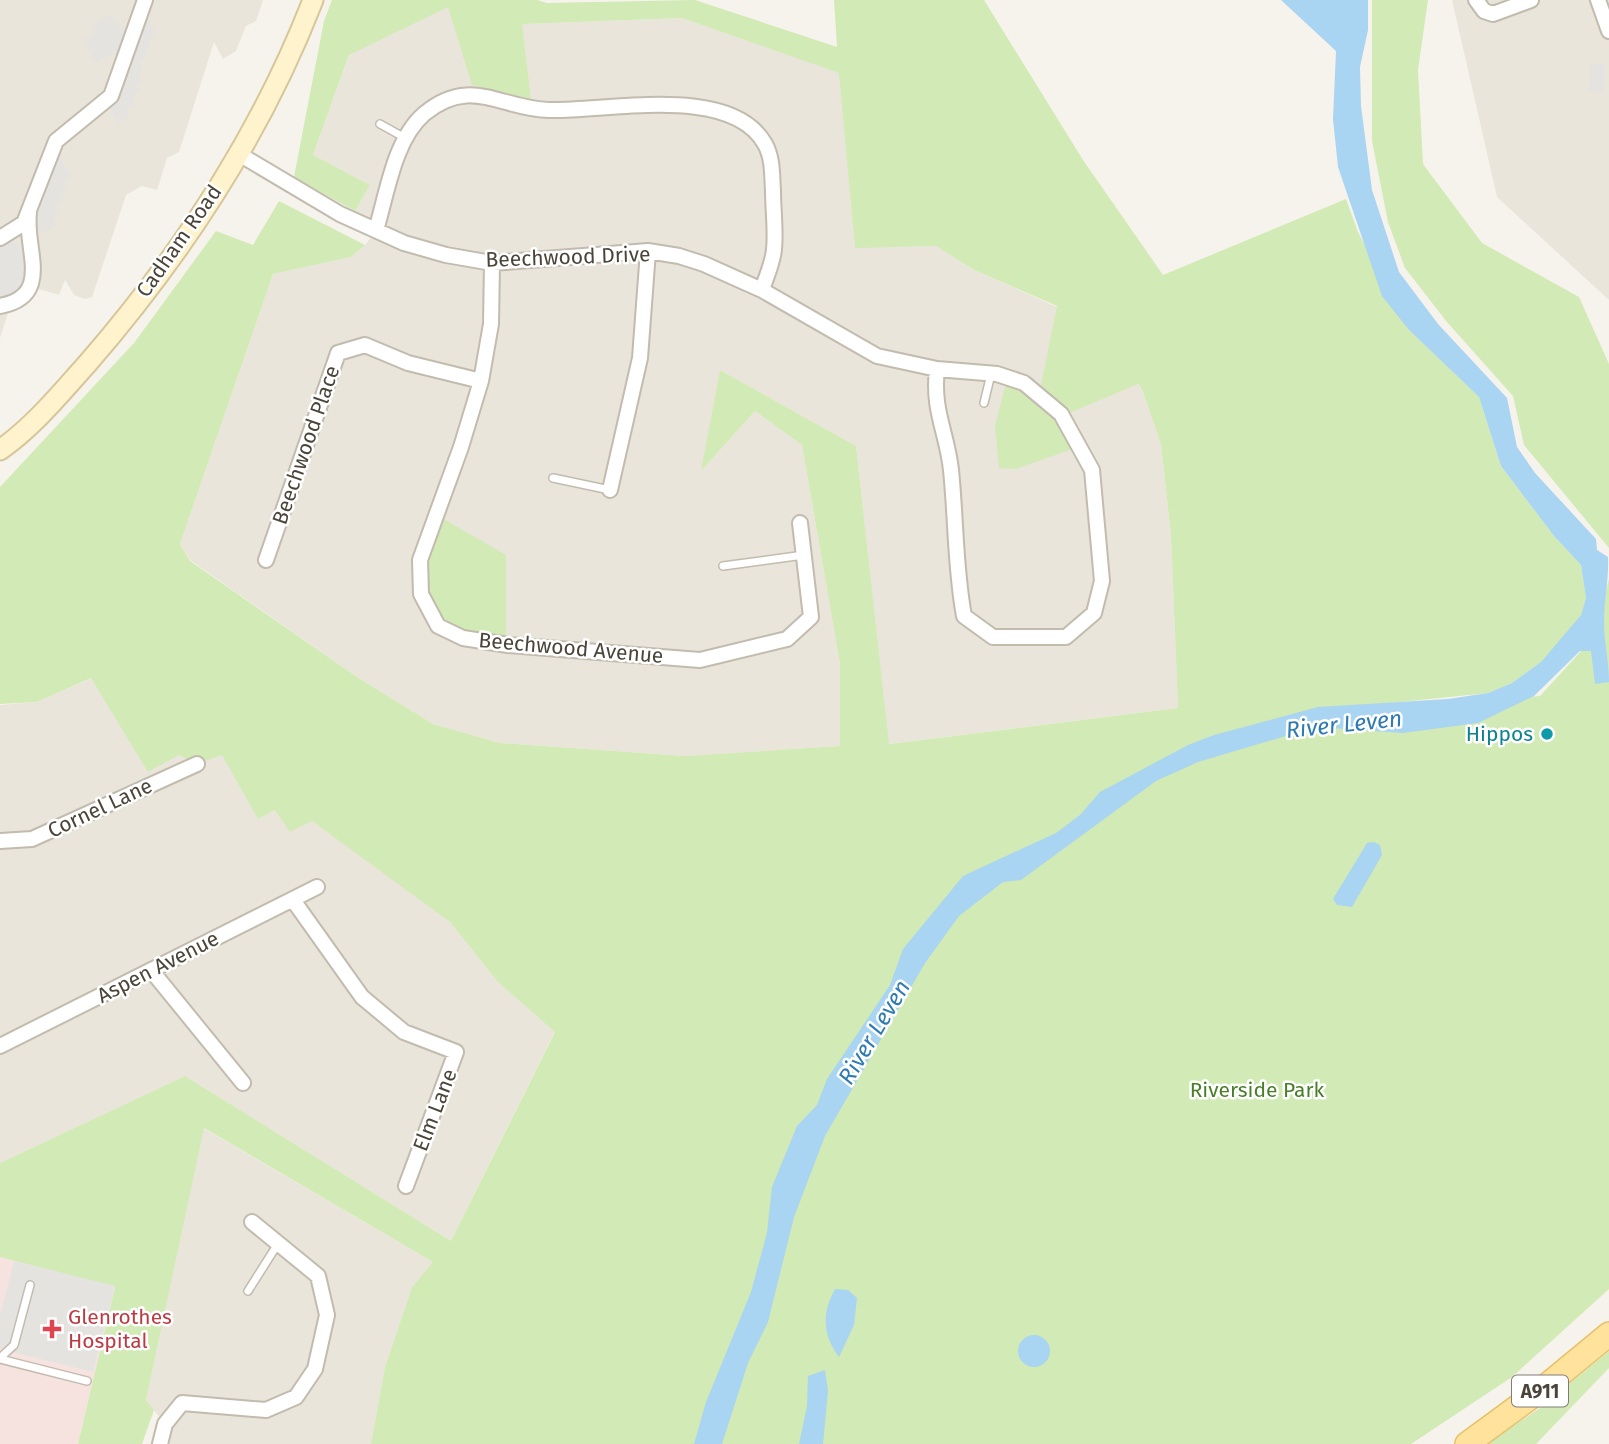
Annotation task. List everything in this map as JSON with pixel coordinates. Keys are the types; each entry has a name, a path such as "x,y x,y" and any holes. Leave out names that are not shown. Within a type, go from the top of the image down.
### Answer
{"main road":[{"name":"A911","path":"1467,1444 1546,1386 1609,1334"}],"street":[{"path":"0,238 24,223 57,141 111,96 145,0"},
{"name":"Cadham Road","path":"0,450 35,422 109,338 190,231 239,153 313,0"},
{"path":"1476,0 1484,11 1493,14 1531,0"},
{"path":"1598,0 1609,31"},
{"path":"376,230 407,139 422,115 440,102 462,94 489,96 533,109 551,110 636,103 677,105 736,118 765,144 772,164 774,250 762,290"},
{"name":"Beechwood Drive","path":"239,153 340,214 446,256 492,263 648,251 704,264 762,290 877,356 937,369 991,374 1024,383 1044,398 1072,429 1092,470 1102,581 1094,613 1066,637 993,638 964,616 956,576 951,467 934,394 937,369"},
{"path":"0,306 21,297 33,281 28,238 29,211"},
{"path":"610,489 640,358 648,251"},
{"name":"Beechwood Avenue","path":"492,263 491,324 481,381 461,447 419,560 421,594 438,626 463,638 508,645 701,660 788,639 811,617 800,523"},
{"name":"Beechwood Place","path":"266,560 338,352 365,345 408,363 481,381"},
{"name":"Cornel Lane","path":"0,841 32,839 197,764"},
{"name":"Aspen Avenue","path":"2,1041 317,887"},
{"name":"Elm Lane","path":"293,900 362,997 404,1032 456,1052 406,1186"},
{"path":"151,970 243,1083"},
{"path":"160,1444 165,1424 182,1403 267,1409 296,1398 315,1369 327,1314 318,1276 280,1241 252,1222"}],"lane":[{"path":"380,124 407,139"},
{"path":"984,403 991,374"},
{"path":"553,478 610,489"},
{"path":"723,566 804,555"},
{"path":"248,1292 280,1241"},
{"path":"0,1358 14,1345 30,1285"},
{"path":"0,1358 87,1381"}],"shaded area":[{"path":"0,0 263,0 256,21 246,26 236,51 223,59 214,42 179,152 167,158 157,190 142,186 126,195 92,297 85,299 74,295 65,280 59,295 39,289 9,310 0,338"},
{"path":"457,0 522,24 682,18 840,73 855,247 936,246 974,270 1057,307 1101,344 1142,389 1161,444 1171,536 1178,708 888,744 856,446 720,370 702,470 755,411 802,445 840,664 840,746 685,756 500,743 433,724 357,677 190,560 180,544 273,274 351,257 376,231 355,211 370,185 313,155 358,31"},
{"path":"1452,0 1609,0 1609,300 1497,197"},
{"path":"143,6 156,36 148,41 151,46 145,50 148,55 140,63 143,68 138,74 143,81 136,86 140,91 132,96 136,104 127,109 129,117 118,123 106,102 126,57 113,54 95,63 83,40 97,32 93,24 111,14 120,26 135,30"},
{"path":"1589,64 1604,64 1604,92 1589,92"},
{"path":"54,146 71,176 65,181 67,188 60,192 64,199 57,205 60,212 54,216 57,225 40,234 29,211"},
{"path":"0,240 14,241 31,254 33,281 0,306"},
{"path":"92,678 104,695 179,755 197,764 222,754 258,819 275,810 312,821 397,881 450,922 498,982 555,1031 451,1241 185,1076 0,1163 0,705 37,702"},
{"path":"203,1128 433,1262 412,1287 385,1367 371,1444 160,1444 165,1424 146,1400"},
{"name":"Glenrothes Hospital","path":"0,1257 115,1286 78,1444 0,1444"},
{"path":"14,1261 115,1286 93,1372 0,1349 0,1316"}],"green space":[{"name":"Riverside Park","path":"332,0 537,0 547,3 695,0 837,47 834,0 984,0 1083,160 1163,275 1346,199 1358,232 1409,330 1479,397 1501,466 1554,536 1581,565 1586,598 1581,616 1541,662 1512,683 1488,693 1362,706 1268,722 1540,696 1595,636 1609,579 1609,1289 1512,1377 1411,1444 371,1444 385,1367 412,1287 433,1262 204,1128 146,1400 154,1410 142,1444 78,1444 115,1287 0,1257 0,1163 185,1076 451,1241 555,1032 498,982 450,922 312,821 290,832 275,810 258,819 222,755 197,764 179,755 148,772 91,678 37,702 0,704 0,487 134,343 216,231 253,245 279,201 365,245 351,257 273,274 180,544 190,561 357,677 433,724 500,743 685,756 840,746 840,664 802,445 755,411 701,471 720,370 856,446 889,744 1178,708 1171,536 1161,444 1142,389 1138,384 1069,413 1041,385 1057,306 974,270 936,246 855,248 839,73 682,18 522,24 531,100 472,85 448,7 349,55 313,155 370,185 355,211 294,177 324,21"},
{"path":"1372,0 1428,0 1418,70 1423,164 1482,243 1579,297 1609,364 1609,548 1524,445 1513,396 1447,322 1405,268 1388,222 1372,141"},
{"path":"1006,383 1049,408 1075,448 1016,469 999,468 995,426"},
{"path":"442,518 506,555 506,636 466,630 443,620 427,586 426,559"},
{"path":"1609,1351 1609,1368 1536,1444 1486,1444 1540,1408"}],"water":[{"name":"River Leven","path":"1281,0 1368,0 1368,30 1360,67 1361,106 1372,190 1399,272 1438,324 1507,398 1517,447 1535,473 1596,539 1597,550 1608,557 1604,622 1609,682 1595,684 1591,651 1580,651 1534,696 1478,723 1403,733 1316,727 1198,762 1156,781 1021,880 1003,882 959,916 925,963 825,1136 794,1217 768,1322 748,1363 722,1444 694,1444 706,1402 751,1292 767,1233 772,1187 797,1126 817,1105 827,1079 890,985 903,949 963,876 1056,833 1080,815 1100,792 1188,745 1214,735 1318,707 1448,699 1488,693 1512,683 1541,662 1581,615 1586,598 1581,565 1554,536 1501,466 1479,397 1409,330 1382,296 1338,167 1333,119 1336,51"},
{"path":"1367,843 1380,845 1382,855 1352,907 1337,905 1333,899"},
{"path":"835,1289 848,1290 857,1298 854,1325 839,1357 829,1340 826,1323 828,1307"},
{"path":"1034,1335 1046,1339 1050,1351 1046,1363 1034,1367 1022,1363 1018,1351 1022,1339"},
{"path":"825,1370 828,1391 823,1444 799,1444 807,1406 808,1376"}],"place":[{"name":"Hippos","path":"1547,734"},
{"name":"Glenrothes Hospital","path":"52,1329"}]}
